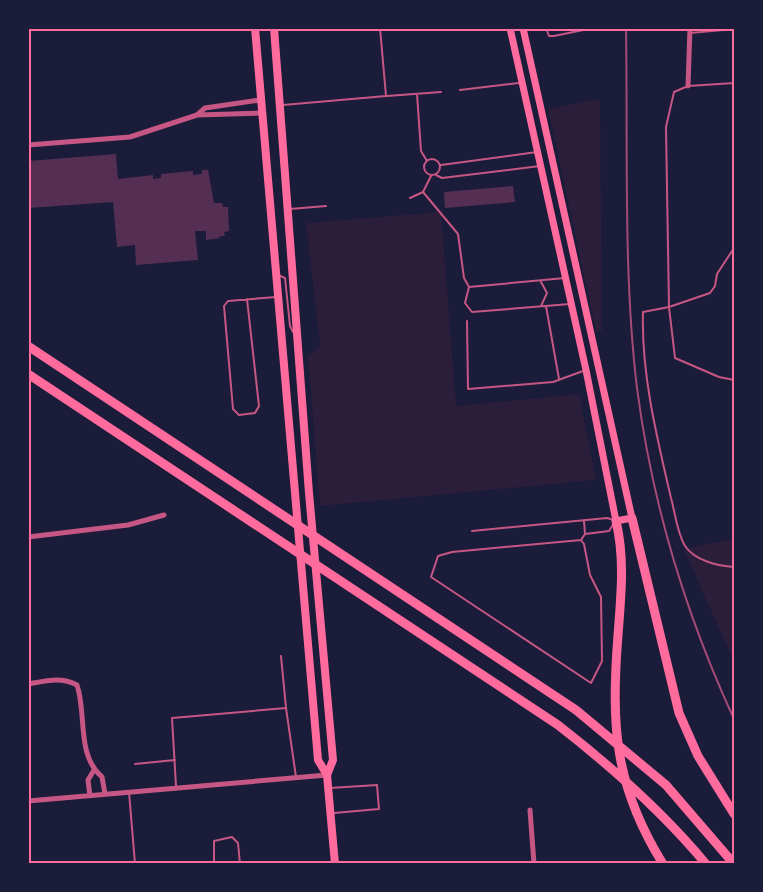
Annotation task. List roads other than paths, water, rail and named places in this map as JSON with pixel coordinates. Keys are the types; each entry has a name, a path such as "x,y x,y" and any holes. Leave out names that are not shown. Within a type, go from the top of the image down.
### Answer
{"highway":[{"path":"28,346 576,710 666,786 734,864"},
{"path":"28,374 558,725 608,764 643,796 706,864"},
{"path":"632,518 679,713 698,756 735,814"},
{"path":"616,521 622,547 614,685 615,734 626,785 641,826 663,864"}],"main road":[{"path":"255,28 318,760 327,775 335,864"},
{"path":"273,28 309,492 333,760 327,775"},
{"path":"510,28 586,370 616,521 632,518 523,28"},
{"path":"537,152 553,156"},
{"path":"540,166 553,156"},
{"path":"586,370 598,366"}],"street":[{"path":"688,86 690,31"},
{"path":"197,115 205,108 260,100"},
{"path":"28,145 130,137 197,115 262,113"},
{"path":"28,537 128,525 164,515"},
{"path":"28,684 55,679 77,685 80,695 83,737 94,770 102,777 105,794"},
{"path":"90,796 88,780 94,770"},
{"path":"28,801 327,775"},
{"path":"530,810 534,864"}],"lane":[{"path":"380,28 386,96"},
{"path":"546,28 549,36 593,28"},
{"path":"690,31 735,29"},
{"path":"460,90 522,83"},
{"path":"735,83 688,86 674,92 666,127 669,307 675,358 719,377 735,380"},
{"path":"280,105 441,92"},
{"path":"417,94 421,151 427,161"},
{"path":"441,165 537,152"},
{"path":"427,161 435,159 441,165"},
{"path":"427,161 424,168 431,176"},
{"path":"436,175 441,165"},
{"path":"431,176 436,175 442,178 540,166"},
{"path":"410,198 423,192 431,176"},
{"path":"423,192 458,234 464,278 469,287 465,303 472,312 570,304"},
{"path":"288,210 326,206"},
{"path":"735,248 717,274 715,286 710,293 669,307 643,312 642,338 660,448 678,525 686,547 698,557 720,566 735,567"},
{"path":"277,275 285,278 290,326 298,339"},
{"path":"469,287 565,279"},
{"path":"540,281 547,293 541,306"},
{"path":"247,300 259,406 255,413 239,415 233,409 224,306 228,301 279,297"},
{"path":"546,305 559,379"},
{"path":"467,321 468,389 559,379 586,370"},
{"path":"472,531 607,518 616,521 609,531 585,534 580,540 438,555 431,576 591,683 602,661 601,597 590,575 584,544 580,540"},
{"path":"584,521 585,534"},
{"path":"281,656 296,777"},
{"path":"176,788 172,718 286,708"},
{"path":"135,764 175,760"},
{"path":"329,788 378,785 379,809 331,813"},
{"path":"129,792 135,864"},
{"path":"214,864 214,841 232,837 238,843 240,864"},
{"path":"28,845 30,864"}],"railway":[{"path":"626,28 627,209 630,300 637,388 652,474 673,558 701,640 734,719"}]}
